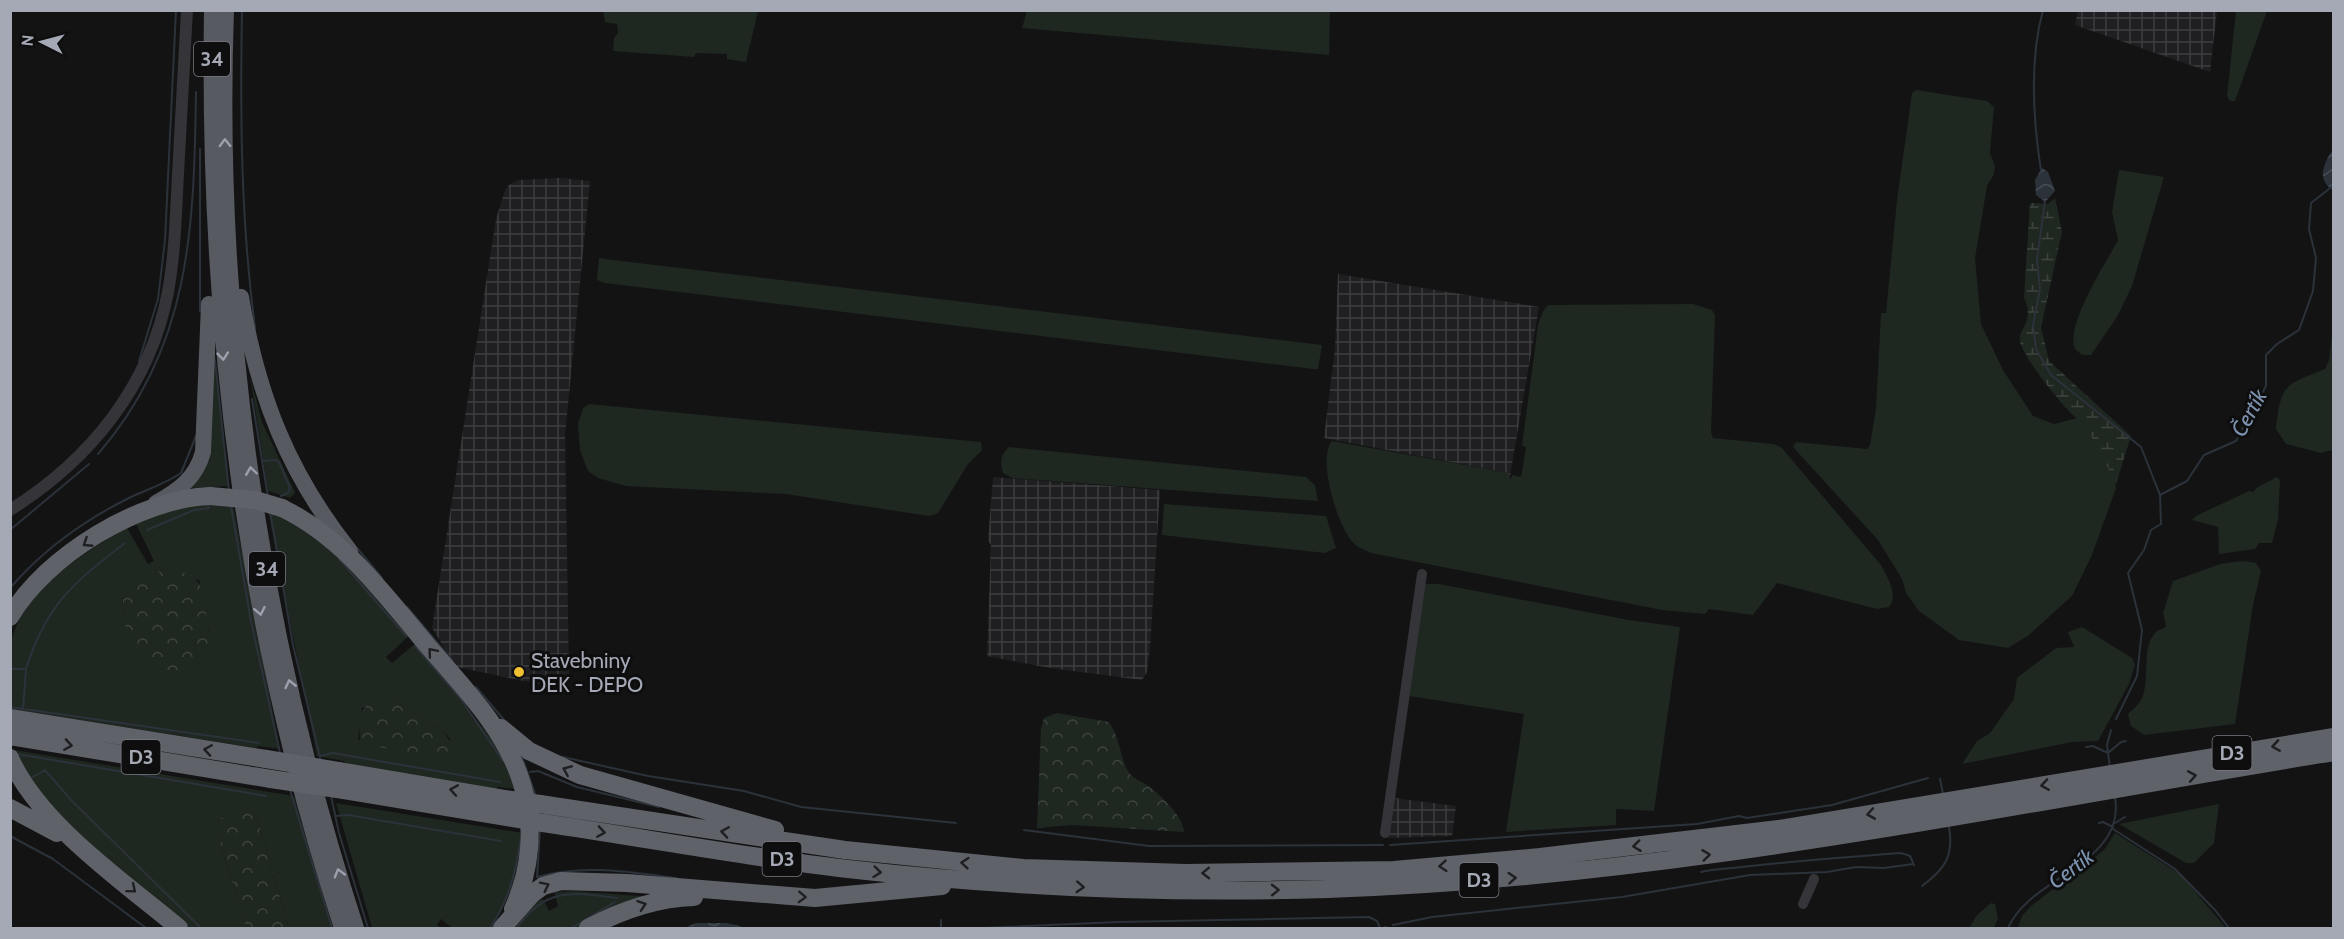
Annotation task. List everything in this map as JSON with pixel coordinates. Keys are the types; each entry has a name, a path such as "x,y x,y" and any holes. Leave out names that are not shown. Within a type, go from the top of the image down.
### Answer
{"highway":[{"name":"34","path":"212,10 213,213 223,359 245,528 289,744 342,928"},
{"name":"34","path":"226,10 226,202 237,358 259,526 279,636 304,744 356,928"},
{"path":"226,202 249,342 274,425 294,467 314,501 381,590 493,725 513,759 528,807 530,843 526,872 517,900 503,927"},
{"path":"10,617 29,592 63,559 184,485 198,466 203,452 213,213"},
{"path":"138,513 181,499 210,496 247,499 282,508 317,528 381,590"},
{"path":"10,630 29,592"},
{"path":"470,696 512,739 529,751 580,776 845,850"},
{"name":"D3","path":"10,718 338,771 512,809 543,823 843,868 1110,888 1268,890 1395,886 1539,876 1788,845 1939,810"},
{"name":"D3","path":"10,736 344,790 512,809 540,804 845,850 1023,868 1109,872 1384,870 1540,857 1939,810 2133,778 2334,737"},
{"name":"D3","path":"2133,778 2334,752"},
{"path":"10,758 18,776 39,804 87,851 179,928"},
{"path":"10,808 42,823 87,851"},
{"path":"503,927 520,906 538,890 561,881 638,884 777,897"},
{"path":"588,928 650,902 689,897 845,897 938,886 1022,883"}],"street":[{"path":"10,510 59,477 96,440 126,398 146,363 157,334 168,293 174,246 186,10"},
{"path":"1385,833 1422,574"},
{"path":"1803,904 1814,879"}],"shaded area":[{"path":"2078,10 2217,11 2210,72 2075,25"},
{"path":"560,178 590,181 565,435 569,674 558,688 456,667 432,628 496,219 505,190 509,185 518,180"},
{"path":"1338,274 1539,307 1510,476 1504,472 1324,438 1335,348"},
{"path":"993,477 1160,490 1150,648 1147,672 1142,680 1050,668 987,656 991,545 988,541"},
{"path":"1394,798 1456,806 1452,836 1388,838"}],"green space":[{"path":"603,10 758,11 746,62 727,59 727,54 696,53 694,57 613,51 614,38 618,33 617,24 605,22"},
{"path":"1027,11 1330,11 1329,55 1022,28"},
{"path":"2236,11 2267,11 2235,101 2230,101 2227,96"},
{"path":"1916,90 1987,101 1994,107 1990,153 1995,166 1994,174 1987,186 1975,258 1981,324 2003,370 2033,416 2054,424 2078,418 2086,422 2114,474 2116,488 2092,555 2072,596 2029,635 2008,648 1959,640 1919,611 1906,593 1902,579 1878,540 1793,447 1796,442 1867,449 1870,445 1876,409 1881,313 1886,313 1897,200 1912,93"},
{"path":"2119,170 2164,177 2132,286 2117,317 2091,355 2082,355 2075,349 2073,338 2076,325 2088,294 2118,240 2112,212"},
{"path":"2055,198 2062,232 2041,327 2049,361 2131,436 2116,484 2085,426 2048,387 2020,342 2028,313 2024,298 2030,203 2048,204"},
{"path":"599,258 1322,345 1318,369 1313,369 605,283 597,280"},
{"path":"1693,304 1712,310 1715,315 1711,432 1713,438 1773,444 1781,447 1881,565 1889,580 1893,597 1889,607 1877,609 1777,583 1753,615 1709,609 1705,614 1662,610 1371,553 1351,540 1340,520 1328,476 1328,449 1332,441 1504,472 1508,473 1511,479 1512,475 1521,477 1526,447 1522,446 1538,325 1548,305"},
{"path":"2333,328 2333,450 2321,453 2286,444 2276,429 2280,402 2288,387 2325,369 2329,360"},
{"path":"214,344 229,486 192,488"},
{"path":"250,375 262,422 295,493 290,498 268,491"},
{"path":"589,404 981,442 982,450 968,464 938,513 929,516 786,494 626,486 598,478 588,471 580,450 578,424 583,408"},
{"path":"1009,447 1306,477 1315,485 1318,501 1012,478 1003,473 1001,465 1002,456"},
{"path":"2277,477 2280,480 2278,519 2272,543 2259,543 2255,549 2219,554 2218,527 2192,520 2249,491 2253,492"},
{"path":"232,500 280,749 258,746 256,748 11,709 9,667 11,643 28,606 41,590 74,561 127,528 148,564 154,561 136,524 162,508","holes":["163,569 199,580 209,633 130,646 122,601 124,597"]},
{"path":"1164,504 1326,516 1336,548 1325,553 1162,535"},
{"path":"268,510 310,531 329,545 364,580 410,635 386,657 392,663 417,642 496,745 516,789 498,787 496,790 346,765 344,761 317,756","holes":["393,700 443,731 451,740 358,740 362,708"]},
{"path":"2243,561 2256,563 2261,571 2253,605 2235,724 2144,735 2131,726 2128,714 2139,703 2143,695 2148,647 2155,633 2166,626 2163,613 2173,581 2220,564"},
{"path":"163,569 180,571 192,576 200,585 204,601 208,629 207,646 201,657 192,665 181,669 158,668 147,663 137,656 127,636 124,596"},
{"path":"1425,584 1439,584 1629,620 1680,627 1654,811 1616,809 1616,825 1506,832 1524,714 1409,696"},
{"path":"2082,627 2132,658 2135,665 2129,684 2098,741 2072,742 1962,764 1977,741 1990,733 2014,699 2017,678 2056,648 2074,647 2068,632"},
{"path":"373,698 393,700 443,731 453,746 452,759 360,744 359,715"},
{"path":"1057,713 1109,722 1130,774 1166,801 1176,813 1184,832 1072,825 1037,828 1041,728 1044,718"},
{"path":"14,750 294,796 332,928 289,928 256,815 252,812 228,812 215,824 246,928 190,928 61,822 18,760"},
{"path":"336,803 523,833 513,886 492,928 452,928 441,919 437,925 441,928 372,928"},
{"path":"2219,804 2214,843 2194,863 2186,863 2119,824"},
{"path":"228,812 252,812 256,815 289,928 246,928 215,824"},
{"path":"2115,833 2180,874 2226,928 2018,928 2022,916 2031,906 2104,850"},
{"path":"574,891 652,897 599,916 578,928 513,928 538,900 543,899 549,911 558,906 554,892"},
{"path":"1991,903 1995,904 1998,918 1994,928 1969,928 1977,915"}],"water":[{"path":"2333,149 2333,190 2324,181 2323,170"},
{"path":"2042,168 2048,172 2055,191 2045,202 2036,195 2035,180"},
{"path":"697,923 727,923 747,928 684,928"}],"waterway":[{"path":"139,361 158,299 165,240 176,10"},
{"path":"242,10 243,169 247,249 255,328"},
{"path":"2041,171 2036,131 2034,70 2043,10"},
{"path":"98,454 129,413 152,371 169,328 181,284 189,238 193,190 196,92"},
{"path":"200,149 200,311"},
{"name":"Čertík","path":"2116,719 2137,676 2142,630 2128,573 2144,550 2151,530 2161,524 2160,495 2187,481 2204,455 2236,441 2266,386 2266,355 2277,344 2299,330 2313,291 2316,258 2309,229 2311,203 2334,185"},
{"path":"2045,201 2037,260 2040,289 2033,325 2036,349 2051,375 2141,447 2160,495"},
{"path":"215,360 229,491"},
{"path":"252,399 268,497"},
{"path":"10,588 36,561 82,525 131,497 181,473 196,436"},
{"path":"262,461 279,462 290,488 288,493 281,496"},
{"path":"10,530 89,464"},
{"path":"147,530 194,510 209,508 208,504"},
{"path":"231,506 251,621 280,753"},
{"path":"270,511 293,645 321,761"},
{"path":"26,669 43,628 63,597 90,571 125,543"},
{"path":"357,548 382,578"},
{"path":"339,559 406,636"},
{"path":"407,607 452,660"},
{"path":"415,646 460,698 503,761"},
{"path":"10,669 26,669 23,709"},
{"path":"476,687 505,721"},
{"path":"10,707 259,743"},
{"name":"Čertík","path":"2110,768 2107,745 2111,730"},
{"name":"Čertík","path":"2086,747 2093,746 2108,753 2121,742 2126,741"},
{"path":"320,756 333,753 500,782"},
{"path":"17,754 266,796"},
{"path":"522,757 536,796"},
{"path":"563,757 648,776 744,791 801,807 956,823"},
{"path":"29,779 45,770 72,801 201,928"},
{"path":"530,772 538,771 577,787 659,807"},
{"path":"1390,845 1697,824 1739,816 1747,818 1832,805 1928,778"},
{"path":"1940,779 1943,794"},
{"path":"290,790 332,928"},
{"path":"331,796 339,833 368,928"},
{"name":"Čertík","path":"2008,928 2019,910 2092,855 2106,839 2114,820 2115,797"},
{"path":"335,816 348,815 501,841"},
{"path":"2115,823 2125,817"},
{"path":"2099,823 2103,822 2113,827"},
{"path":"1922,886 1937,874 1946,861 1950,846 1949,827"},
{"path":"540,829 537,877 589,870 676,878"},
{"path":"2113,829 2175,869 2215,910 2229,928"},
{"path":"1024,830 1149,846 1383,845"},
{"path":"10,836 53,859 146,928"},
{"path":"490,928 502,908 510,887 520,842"},
{"path":"1701,872 1901,853 1910,856 1914,865"},
{"path":"1393,925 1432,917 1622,897 1750,875 1827,872 1856,867 1884,868 1913,864"},
{"path":"517,928 538,905 561,895 586,894 617,898"},
{"path":"571,928 615,902"},
{"path":"983,928 1118,922 1369,917 1377,921 1380,928"},
{"path":"941,920 941,928"}],"place":[{"name":"Stavebniny DEK - DEPO","path":"519,672"}]}
